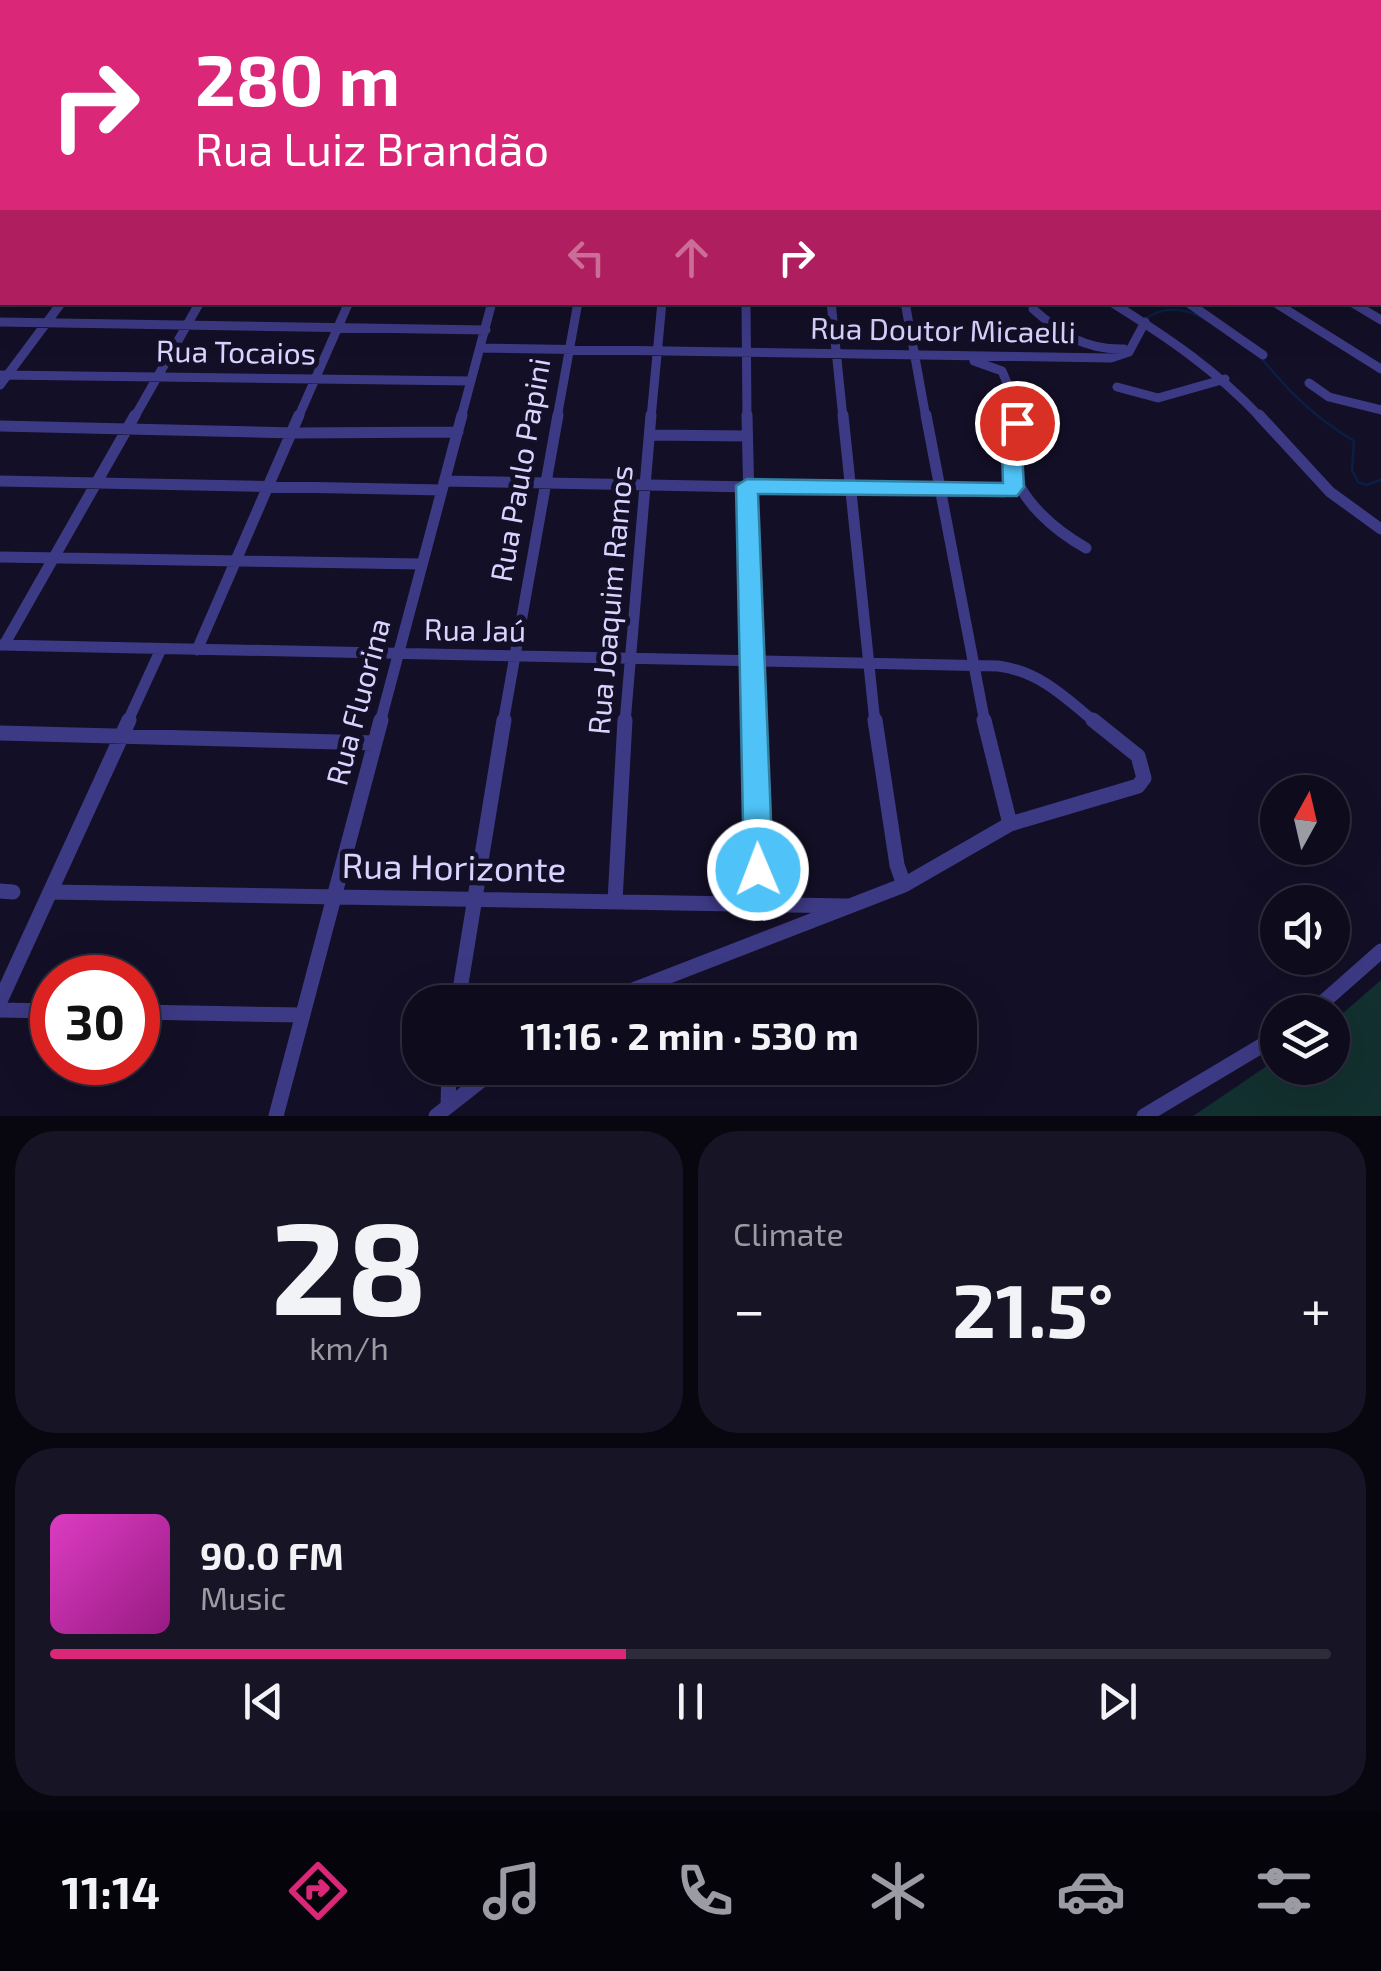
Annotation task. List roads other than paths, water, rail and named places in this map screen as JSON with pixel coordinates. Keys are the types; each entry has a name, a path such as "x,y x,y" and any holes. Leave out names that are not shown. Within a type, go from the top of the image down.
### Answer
{"street":[{"path":"0,385 60,305"},
{"path":"2,645 198,305"},
{"path":"197,650 348,305"},
{"name":"Rua Fluorina","path":"276,1116 491,305"},
{"name":"Rua Paulo Papini","path":"460,985 472,899 577,305"},
{"name":"Rua Joaquim Ramos","path":"615,902 628,660 662,305"},
{"path":"746,305 747,486 759,905"},
{"path":"831,305 884,795 896,865 904,885"},
{"path":"647,985 904,885 1010,824 970,666 906,305"},
{"path":"1116,305 1225,379 1330,492 1381,530"},
{"path":"1191,305 1263,355"},
{"path":"1279,305 1381,369"},
{"path":"1355,305 1381,320"},
{"path":"1034,309 1072,343 1099,349 1133,348 1144,322"},
{"path":"0,322 486,330"},
{"name":"Rua Doutor Micaelli","path":"480,348 1110,358 1124,356 1133,348"},
{"path":"0,481 269,487 747,486 1004,492 1014,487 1012,452 1018,412 1005,374 992,366 950,356"},
{"name":"Rua Tocaios","path":"4,375 471,381"},
{"path":"1117,387 1136,398 1150,400 1225,379"},
{"path":"1309,382 1329,397 1381,410"},
{"path":"0,426 294,433 458,432"},
{"path":"651,436 746,436"},
{"path":"1014,480 1046,518 1086,548"},
{"path":"0,558 421,564"},
{"name":"Rua Jaú","path":"2,645 1016,668 1046,681 1125,745 1143,767 1144,778 1122,794 1010,824"},
{"path":"0,1001 161,649"},
{"path":"0,733 374,743"},
{"name":"Rua Horizonte","path":"51,892 854,906"},
{"path":"1331,995 1381,951"},
{"path":"0,1010 30,1011"},
{"path":"160,1012 301,1015"},
{"path":"1144,1116 1260,1047"},
{"path":"442,1111 447,1085"},
{"path":"442,1111 475,1085"}],"waterway":[{"path":"1146,318 1160,312 1187,311 1212,323 1248,349"},
{"path":"1263,360 1305,405 1354,441 1352,470 1358,482 1366,485 1381,480"}]}
